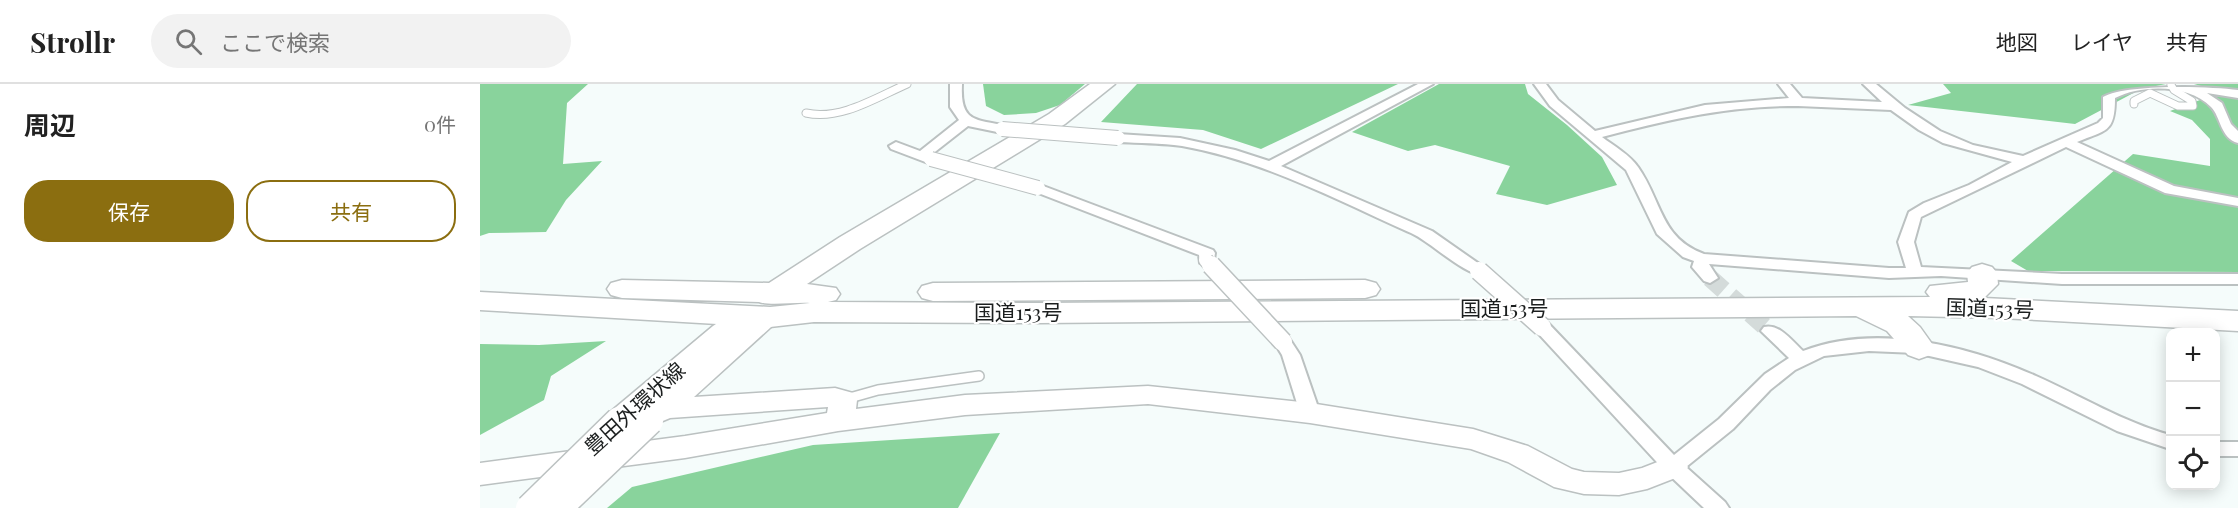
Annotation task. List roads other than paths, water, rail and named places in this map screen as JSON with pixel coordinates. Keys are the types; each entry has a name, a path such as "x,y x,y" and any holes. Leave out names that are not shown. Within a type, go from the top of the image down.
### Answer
{"highway":[{"path":"771,305 893,217 1057,119 1104,84"},
{"path":"771,305 1049,134 1115,84"},
{"path":"1888,295 1977,291 1983,284 1982,273"},
{"name":"国道153号","path":"480,285 771,305 814,312 1594,310 1752,306 2001,308 2238,321"},
{"name":"国道153号","path":"480,301 771,305 1282,289 1888,295 2099,303 2238,312"},
{"path":"1752,306 1859,310 1882,314 1901,324 1919,348"},
{"path":"1919,348 1918,323 1926,314 2001,308"}],"street":[{"path":"956,84 956,108 959,116 965,122 1002,129 1180,142 1230,153 1270,166 1427,234 1479,271 1542,327 1673,467 1718,508"},
{"path":"1270,166 1427,84"},
{"path":"1539,84 1554,103 1632,168 1662,231 1689,254 1702,259 1855,272 1982,273 2062,279 2238,279"},
{"path":"1784,84 1798,102"},
{"path":"1869,84 1892,106 1921,126 1946,139 2024,162"},
{"path":"2178,84 2218,106 2225,125 2238,140"},
{"path":"1915,272 1906,242 1914,215 2106,123 2109,118 2109,97 2115,92 2141,86 2178,84 2216,93 2238,94"},
{"path":"1594,135 1718,107 1798,102 1892,106"},
{"path":"925,158 965,122"},
{"path":"2068,143 2170,190 2238,202"},
{"path":"896,147 925,158 1038,188 1206,253 1206,260 1283,342 1291,355 1310,413"},
{"path":"1702,259 1700,267 1710,278"},
{"name":"豊田外環状線","path":"559,508 771,305"},
{"name":"豊田外環状線","path":"529,508 619,420 722,332 771,305"},
{"path":"1770,331 1800,358"},
{"path":"480,474 685,447 840,410 1148,395 1310,413 1473,439 1518,454 1565,479 1584,483 1619,484 1647,478 1673,467 1719,430 1779,370 1800,358 1852,346 1919,348 1992,366 2047,389 2146,436 2166,441"},
{"path":"656,415 821,397 835,397 840,410"},
{"path":"2220,449 2238,449"}],"lane":[{"path":"806,113 816,117 833,114 907,84"},
{"path":"2134,104 2134,100 2150,93 2178,106 2193,106 2192,101 2174,90 2171,85"},
{"path":"840,410 851,396 980,376"}],"tunnel":[{"path":"1710,278 1770,331"}]}
